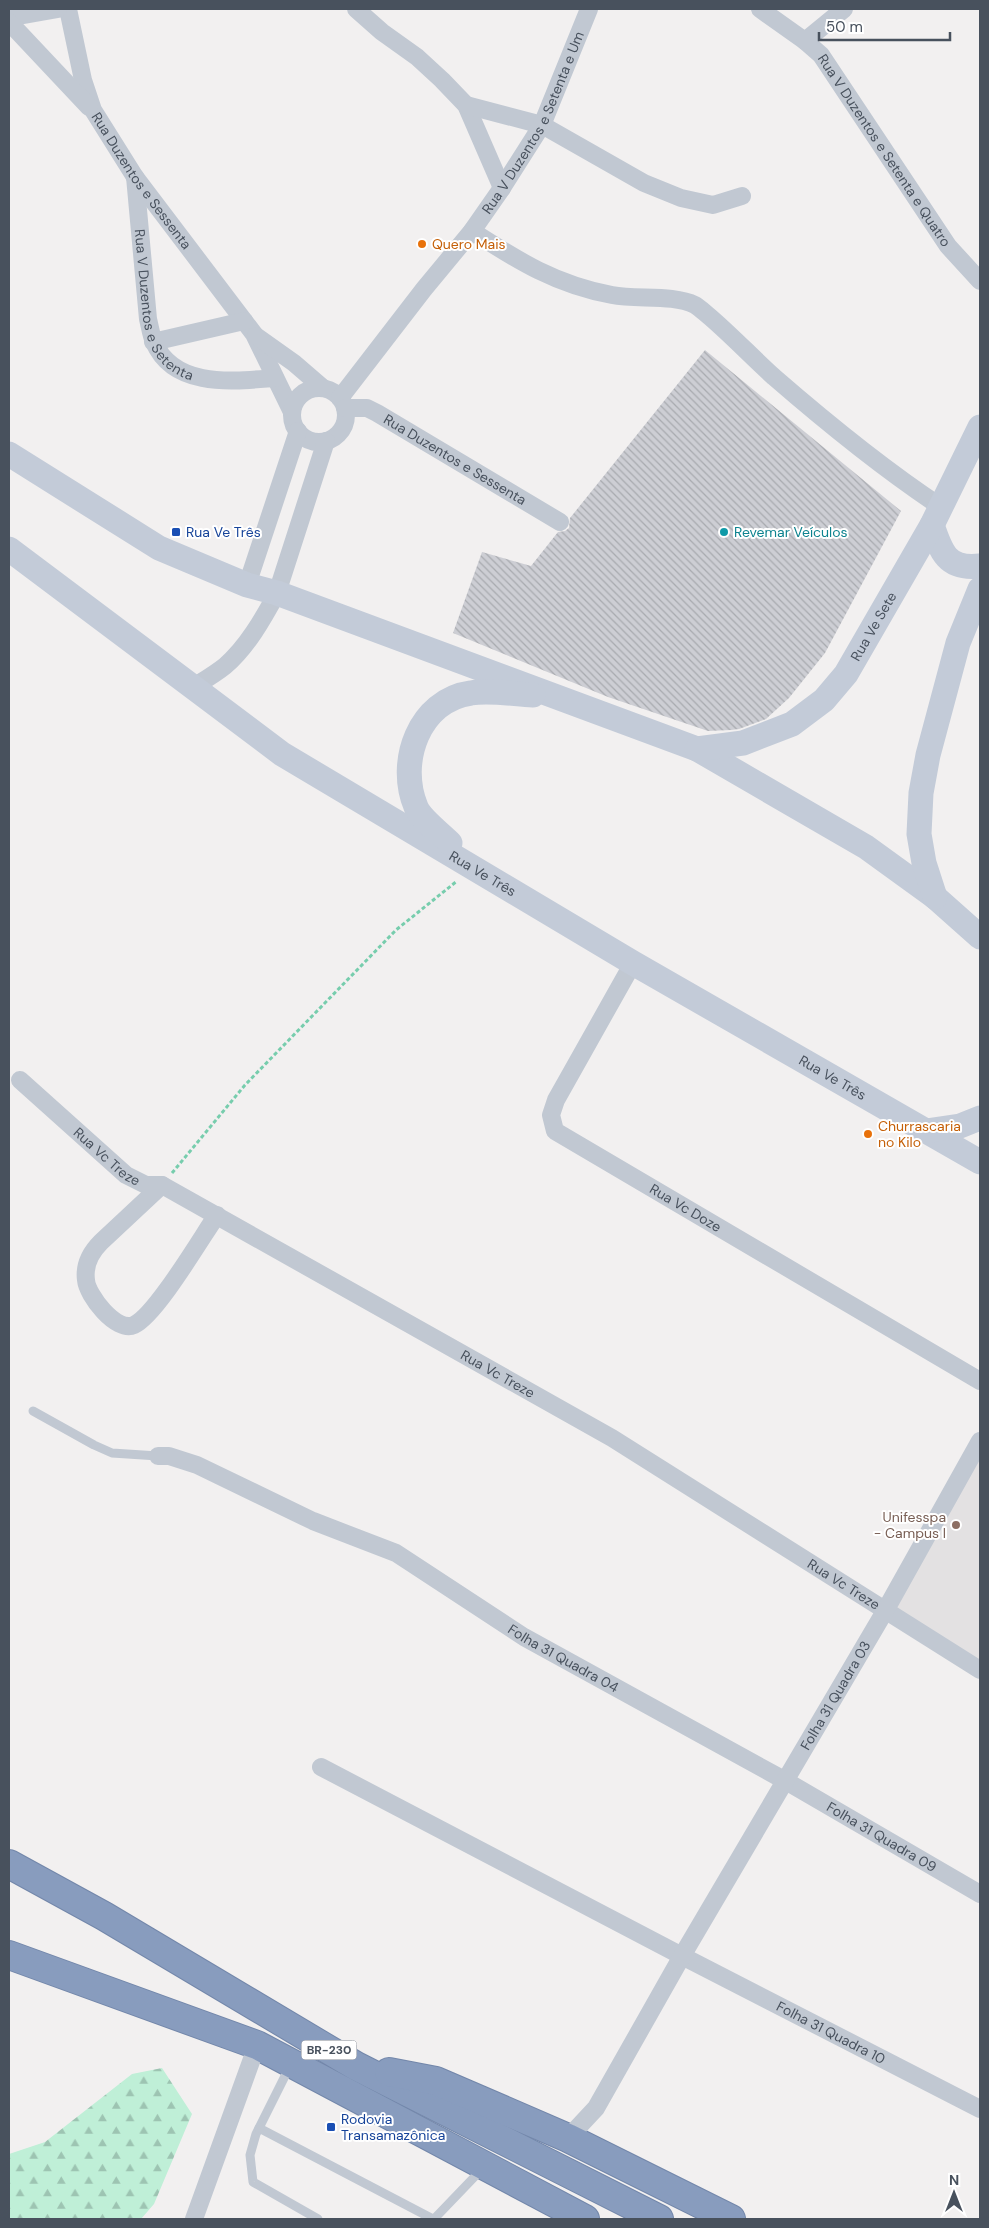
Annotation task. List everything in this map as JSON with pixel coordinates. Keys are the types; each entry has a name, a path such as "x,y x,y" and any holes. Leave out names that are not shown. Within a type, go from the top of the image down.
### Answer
{"highway":[{"name":"BR-230","path":"9,1864 104,1916 356,2066 659,2219"},
{"name":"BR-230","path":"9,1955 257,2045 485,2167 563,2212 584,2219"},
{"path":"356,2066 436,2081 580,2144 731,2219"}],"main road":[{"name":"Rua Ve Sete","path":"697,749 743,743 792,724 824,700 846,674 937,516 980,426"},
{"path":"9,455 160,548 247,585 277,593 697,749 866,848 935,897 980,937"},
{"path":"937,516 941,551 954,564 970,567 980,566"},
{"name":"Rua Ve Três","path":"9,549 282,754 632,964 980,1162"},
{"path":"935,897 924,863 919,834 922,793 928,755 958,643 980,589"},
{"path":"474,868 416,809 410,787 408,765 414,741 430,712 446,702 471,693 555,696"},
{"path":"926,1131 960,1126 980,1118"}],"street":[{"path":"9,14 24,15 58,9"},
{"name":"Rua Duzentos e Sessenta","path":"68,9 83,80 93,110 135,177 249,328 292,412"},
{"path":"356,9 382,32 418,58 466,105 502,188"},
{"name":"Rua V Duzentos e Setenta e Um","path":"343,403 424,290 472,231 542,125 588,9"},
{"name":"Rua V Duzentos e Setenta e Quatro","path":"760,9 806,41 821,55 948,246 980,281"},
{"path":"806,41 844,9"},
{"path":"9,22 93,110"},
{"path":"466,105 542,125 644,183 681,198 713,205 742,196"},
{"name":"Rua V Duzentos e Setenta","path":"135,177 148,319 153,342 163,358 178,369 199,378 242,381 276,378"},
{"path":"472,231 524,265 579,288 613,295 676,300 695,305 724,329 772,376 895,476 937,516"},
{"path":"153,342 249,328"},
{"name":"Rua Duzentos e Sessenta","path":"249,328 294,363 322,388"},
{"path":"322,388 332,392 343,403 346,418 343,428 336,436 326,441 316,442 298,432 293,422 292,412 302,394 312,389 322,388"},
{"name":"Rua Duzentos e Sessenta","path":"343,403 368,408 560,522"},
{"path":"247,585 298,432"},
{"path":"192,688 225,666 248,641 277,593 326,441"},
{"name":"Rua Vc Doze","path":"632,964 556,1100 551,1115 555,1131 980,1381"},
{"name":"Rua Vc Treze","path":"20,1080 126,1175 146,1185 162,1185 612,1438 980,1670"},
{"path":"162,1185 93,1250 89,1259 86,1280 89,1291 110,1317 122,1326 133,1326 152,1308 217,1215"},
{"name":"Folha 31 Quadra 03","path":"784,1780 885,1611 980,1441"},
{"name":"Folha 31 Quadra 04","path":"158,1456 169,1456 197,1465 313,1521 396,1553 524,1638 784,1780"},
{"path":"321,1767 682,1956"},
{"path":"580,2144 596,2108 784,1780"},
{"name":"Folha 31 Quadra 09","path":"784,1780 980,1894"},
{"name":"Folha 31 Quadra 10","path":"682,1956 980,2109"},
{"path":"194,2219 257,2045"},
{"path":"580,2144 596,2108"}],"lane":[{"path":"33,1411 112,1453 158,1456"},
{"path":"291,2063 259,2128 250,2156 253,2182 318,2219"},
{"path":"259,2128 433,2219 485,2167"}],"path":[{"path":"162,1185 245,1085 396,930 474,868"}],"shaded area":[{"name":"Unifesspa - Campus I","path":"980,1439 980,1670 885,1611"}],"green space":[{"path":"162,2068 192,2114 154,2204 141,2219 9,2219 9,2154 45,2142 132,2074"}],"building":[{"name":"Revemar Veículos","path":"705,350 901,511 825,653 789,698 766,719 739,729 708,731 608,697 453,633 482,552 531,566 558,532 569,528 570,518"}],"place":[{"name":"Quero Mais","path":"422,244"},
{"name":"Rua Ve Três","path":"176,532"},
{"name":"Revemar Veículos","path":"724,532"},
{"name":"Churrascaria no Kilo","path":"868,1134"},
{"name":"Unifesspa - Campus I","path":"956,1525"},
{"name":"Rodovia Transamazônica","path":"331,2127"}]}
